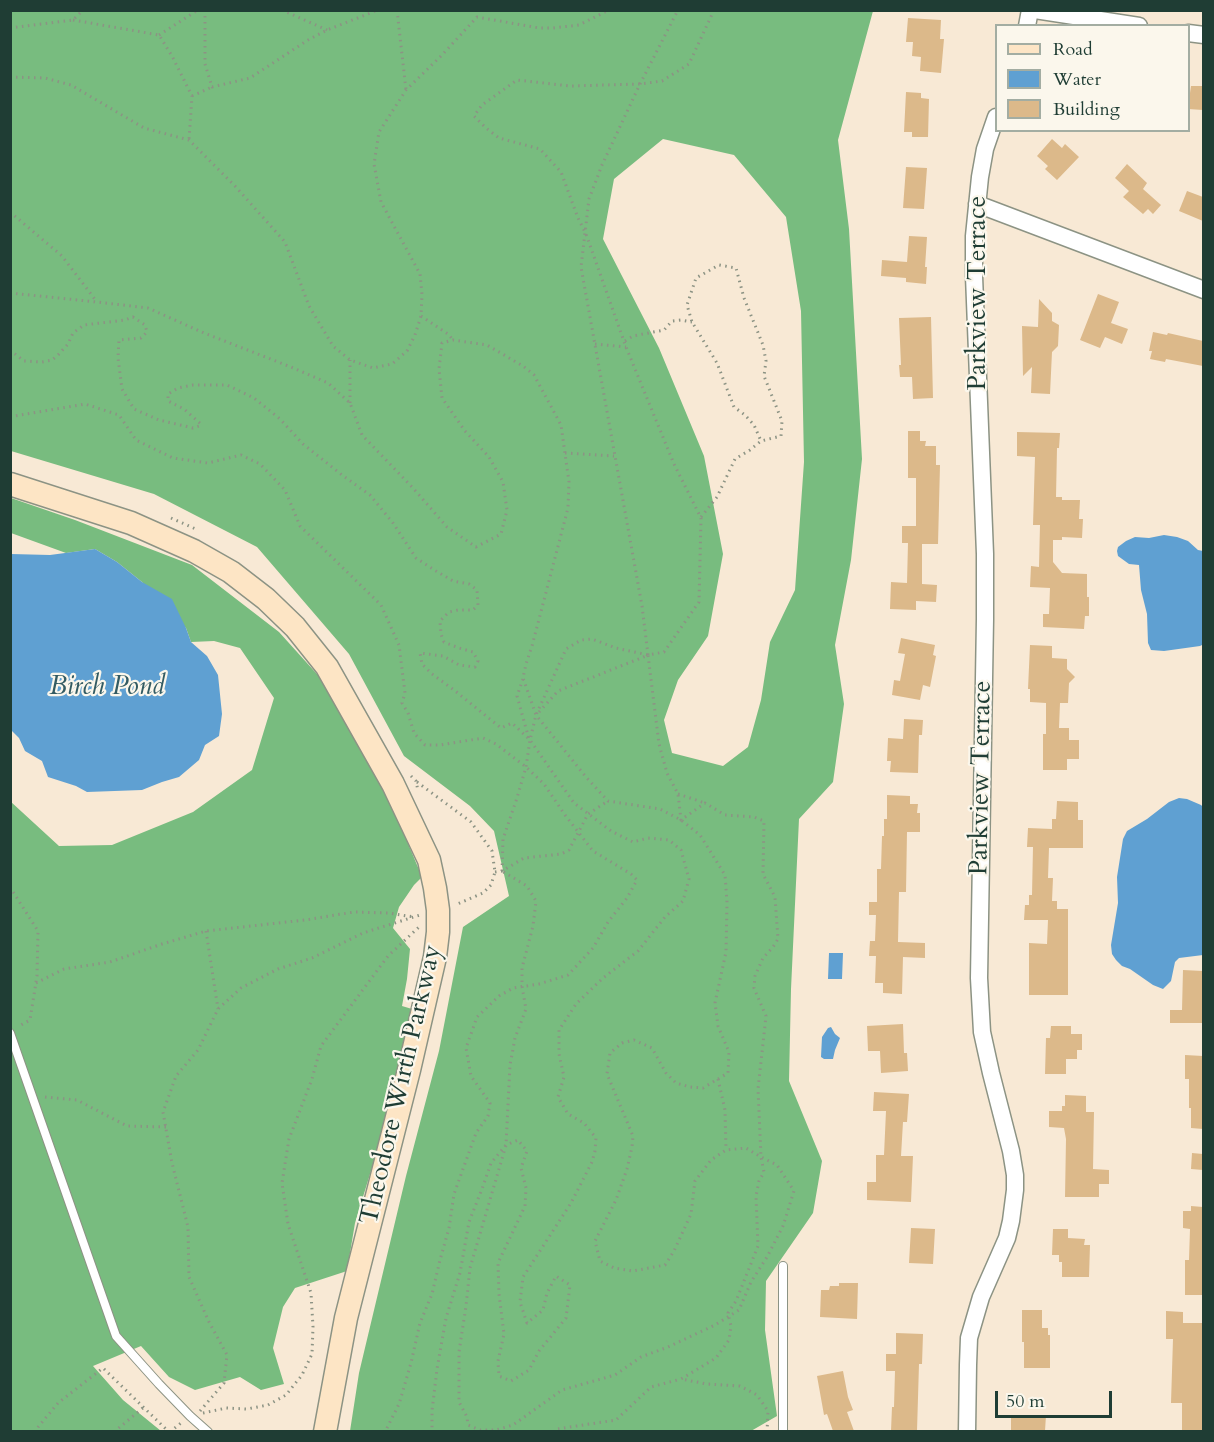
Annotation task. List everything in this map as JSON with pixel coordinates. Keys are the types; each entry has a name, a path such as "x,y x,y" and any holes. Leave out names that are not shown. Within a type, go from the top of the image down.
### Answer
{"street":[{"path":"1035,10 1126,24"},
{"name":"Parkview Terrace","path":"967,1431 969,1338 981,1297 1007,1238 1015,1190 1011,1151 982,1032 979,956 985,587 974,236 985,149 995,120"},
{"path":"977,204 1203,290"},
{"name":"Theodore Wirth Parkway","path":"10,484 131,523 195,551 231,572 266,599 295,627 327,667 393,784 429,860 435,888 447,905 438,932 435,957 409,1070 346,1318 325,1431"}],"lane":[{"path":"10,1032 116,1336 159,1384 208,1431"},
{"path":"783,1266 783,1431"}],"path":[{"path":"73,20 83,10"},
{"path":"10,28 73,20 159,35 198,10"},
{"path":"205,10 205,64 212,87"},
{"path":"282,10 327,30"},
{"path":"192,96 212,87 250,78 308,40 378,10"},
{"path":"397,10 406,90"},
{"path":"10,77 45,78 71,85 144,128 189,140 235,186 285,242 309,306 333,346 350,360 373,368 392,364 407,351 422,316 420,274 381,202 374,164 379,132 406,90 442,56 477,17 539,28 554,28 579,25 609,10"},
{"path":"678,10 602,165 589,200 581,267 642,606 659,744 667,773 678,794 681,820"},
{"path":"536,715 558,691 648,655 664,652 699,602 701,518 674,464 626,347 586,234 561,172 540,149 499,138 474,116 482,105 517,80 570,86 640,84 662,81 689,64 714,10"},
{"path":"159,35 192,96 189,140"},
{"path":"10,212 62,256 97,302"},
{"path":"701,518 717,497 735,459 761,441 781,436 782,421 764,376 766,361 763,345 744,298 736,268 719,265 696,278 687,305 692,322 717,363 734,407 754,425 761,441"},
{"path":"10,293 148,308 328,383 350,404"},
{"path":"422,316 448,333 453,340"},
{"path":"10,350 24,361 52,360 68,344 73,333 84,325 133,317 145,325 147,332 141,338 118,340 118,358 122,389 134,409 159,420 193,428 201,424 168,401 168,394 178,388 193,384 226,385 254,398 280,419 303,444 370,495 393,523 416,558 453,581 469,584 477,590 478,605 473,610 449,612 440,621 444,642 473,652 478,661 475,667 459,665 443,656 420,653 422,664 501,728 512,723 530,740 574,803 611,831 633,842 648,838 669,840 681,850 690,879 683,901 665,917 638,951 603,978 576,1004 559,1030 559,1054 564,1077 558,1097 568,1114 584,1123 596,1138 595,1151 592,1162 571,1203 523,1277 520,1302 527,1323 543,1310 547,1293 556,1276 570,1285 566,1318 539,1351 529,1370 511,1381 499,1376 498,1361 504,1334 498,1263 525,1206 526,1188 521,1168 527,1151 518,1140 506,1145 491,1163 469,1222 438,1359 432,1431"},
{"path":"624,341 633,336 664,330 672,321 692,322"},
{"path":"350,360 350,404 362,435 447,527 476,547 501,534 507,510 503,482 489,457 465,431 442,398 439,369 442,343 453,340 487,345 523,366 534,375 561,425 569,482 568,508 517,696 530,740"},
{"path":"595,344 626,347"},
{"path":"565,453 614,456"},
{"path":"163,516 200,531"},
{"path":"502,871 503,839 526,766 536,715 566,649 581,640 592,639 616,648 648,655"},
{"path":"502,871 527,886 536,901 533,926 522,968 526,1009 515,1038 510,1065 506,1145 470,1268 459,1362 459,1401 467,1417 468,1425 480,1430 496,1430 513,1425 562,1390 615,1375 641,1357 669,1347 740,1310 751,1282 783,1227 794,1191 777,1165 746,1148 726,1150 711,1160 695,1181 691,1214 665,1266 633,1271 614,1268 600,1261 595,1241 616,1200 627,1169 633,1136 607,1074 610,1053 622,1043 634,1040 652,1048 666,1072 676,1083 690,1087 703,1088 728,1073 729,1052 718,1026 715,1003 726,952 725,875 700,835 681,820 660,809 608,801 536,715 523,678"},
{"path":"408,774 471,822 492,851 495,872 491,885 483,893 447,905 415,917 363,933 312,958 278,969 241,988 218,1009 198,1050 176,1076 163,1112 172,1163 188,1227 189,1276 209,1322 227,1354 224,1383 198,1414 226,1408 246,1409 268,1405 286,1395 302,1376 312,1354 313,1327 311,1293 288,1224 282,1183 289,1139 312,1079 321,1046 388,956 447,905"},
{"path":"416,781 418,791"},
{"path":"553,1431 616,1420 651,1387 681,1379 716,1358 729,1340 731,1326 728,1313 736,1301 758,1246 756,1196 759,1181 764,1172 760,1157 758,1089 766,1016 754,988 755,976 762,958 778,939 775,897 763,874 764,821 754,817 725,815 705,803 678,794"},
{"path":"495,872 502,871 524,858 561,855 569,850 588,814 608,801"},
{"path":"681,820 705,803"},
{"path":"10,887 38,931 36,983 30,1020 10,1032"},
{"path":"36,983 64,969 110,962 206,931 354,912 415,917"},
{"path":"206,931 218,1009"},
{"path":"718,1079 725,1110 726,1150"},
{"path":"33,1095 77,1100 127,1126 166,1126"},
{"path":"34,1431 58,1403 103,1368 170,1431 180,1423"},
{"path":"681,1379 707,1384 740,1386 757,1395 768,1411 767,1431"},
{"path":"114,1431 144,1407"}],"green space":[{"path":"10,11 873,11 838,140 849,229 862,459 851,560 835,645 844,704 833,782 799,819 791,989 789,1081 822,1161 813,1213 766,1281 765,1330 777,1416 751,1431 350,1431 359,1373 406,1176 439,1051 463,927 509,896 494,831 470,806 404,756 349,654 257,547 154,494 11,451","holes":["663,139 734,155 786,217 801,311 804,462 795,590 770,642 761,700 748,747 723,766 672,753 664,720 678,680 708,636 723,554 704,456 659,348 603,239 614,179"]},
{"path":"11,498 192,565 279,632 325,683 397,817 422,877 399,907 393,928 410,949 402,1006 412,1009 389,1112 355,1223 347,1271 295,1288 283,1307 273,1348 284,1384 261,1390 240,1377 195,1390 169,1377 141,1346 93,1366 123,1400 161,1431 11,1431 10,801 59,846 112,845 193,812 252,770 274,698 240,648 214,641 191,642 186,628 142,582 117,562 95,549 66,553 11,533"}],"water":[{"path":"1164,535 1188,541 1198,550 1203,551 1204,644 1200,646 1164,651 1151,650 1148,643 1147,614 1141,590 1139,565 1129,564 1118,556 1118,547 1126,541 1135,537 1149,538"},
{"name":"Birch Pond","path":"95,549 117,562 142,582 172,599 191,642 207,656 218,675 222,714 219,736 205,745 199,760 179,777 142,790 87,792 48,777 42,761 25,751 19,738 11,730 11,554 50,555"},
{"path":"1179,798 1187,799 1203,807 1203,955 1179,958 1175,962 1171,981 1163,989 1122,966 1112,954 1111,945 1118,903 1117,877 1123,839 1127,831 1169,802"},
{"path":"829,953 843,953 842,979 828,979"},
{"path":"831,1027 840,1038 833,1059 824,1059 821,1057 822,1037"}],"building":[{"path":"908,18 941,20 940,39 944,39 941,73 920,71 921,57 912,56 913,42 906,42"},
{"path":"1191,86 1203,86 1203,110 1190,109"},
{"path":"906,92 921,93 921,98 929,99 928,137 912,137 912,132 904,132"},
{"path":"1052,139 1062,148 1065,144 1079,157 1057,180 1045,169 1048,166 1037,156"},
{"path":"1127,164 1147,183 1143,189 1161,205 1153,214 1148,209 1143,214 1123,197 1129,191 1115,178"},
{"path":"906,167 927,168 924,209 903,208"},
{"path":"1187,191 1203,197 1203,221 1179,211"},
{"path":"909,236 927,237 926,284 906,282 906,278 881,276 882,260 907,262"},
{"path":"1098,294 1119,302 1111,323 1128,329 1122,344 1105,337 1100,348 1080,340"},
{"path":"1039,299 1052,313 1052,321 1059,325 1058,346 1052,352 1050,394 1031,393 1032,367 1023,376 1022,326 1038,327"},
{"path":"931,317 933,398 913,399 912,377 900,377 899,318"},
{"path":"1153,332 1203,341 1203,366 1166,359 1165,362 1150,359 1152,351 1149,351"},
{"path":"908,431 920,431 920,441 926,441 925,446 936,446 936,465 940,465 938,544 922,544 922,584 937,585 936,602 916,601 916,610 890,609 891,582 907,583 908,543 902,543 902,526 916,526 916,478 908,478"},
{"path":"1017,432 1060,433 1059,448 1057,448 1056,497 1062,497 1062,500 1080,500 1079,519 1083,519 1082,538 1062,537 1062,540 1053,540 1053,562 1062,573 1087,574 1089,616 1085,616 1084,629 1043,627 1043,614 1049,614 1050,588 1030,587 1031,566 1039,567 1040,525 1033,525 1035,457 1017,456"},
{"path":"901,638 935,645 933,655 936,656 930,687 923,685 920,700 892,695 894,680 900,681 905,654 898,653"},
{"path":"1030,645 1052,646 1052,658 1067,659 1067,669 1075,677 1069,683 1068,703 1060,703 1059,728 1069,728 1069,740 1079,740 1079,759 1067,759 1067,770 1043,770 1046,703 1030,702 1030,689 1028,689"},
{"path":"904,719 923,720 922,735 919,735 918,773 890,772 891,761 887,761 888,738 903,739"},
{"path":"887,795 910,796 910,804 918,804 917,813 920,813 920,832 907,832 906,892 899,892 898,942 925,943 925,958 903,957 902,994 883,993 883,983 875,983 876,956 869,956 870,941 875,941 876,915 869,915 869,902 877,902 877,869 881,869 884,819 887,819"},
{"path":"1057,801 1078,802 1078,820 1083,820 1083,848 1049,848 1048,878 1053,878 1052,901 1057,901 1057,909 1068,909 1068,995 1029,995 1029,943 1047,944 1048,920 1024,920 1025,905 1029,905 1029,895 1032,895 1033,847 1027,847 1028,828 1052,829 1052,819 1056,819"},
{"path":"1183,970 1203,971 1203,1023 1170,1023 1170,1010 1182,1010"},
{"path":"903,1024 904,1053 907,1053 908,1071 881,1073 880,1051 868,1051 867,1026"},
{"path":"1051,1026 1071,1026 1071,1034 1082,1034 1082,1050 1077,1050 1077,1059 1066,1059 1066,1074 1045,1074 1046,1038 1050,1038"},
{"path":"1185,1055 1203,1056 1203,1129 1191,1128 1189,1079 1185,1079"},
{"path":"874,1092 909,1094 907,1122 903,1122 901,1156 913,1156 911,1202 867,1200 867,1182 876,1182 876,1155 884,1155 886,1111 873,1111"},
{"path":"1065,1095 1086,1096 1086,1112 1094,1112 1093,1169 1109,1170 1109,1184 1099,1184 1099,1197 1065,1197 1066,1139 1064,1128 1049,1127 1049,1111 1062,1111 1062,1106 1065,1106"},
{"path":"1192,1153 1203,1154 1203,1170 1191,1169"},
{"path":"1191,1206 1203,1207 1203,1295 1185,1295 1185,1260 1189,1260 1190,1229 1183,1228 1183,1211 1191,1211"},
{"path":"911,1228 935,1229 933,1264 909,1263"},
{"path":"1053,1229 1068,1229 1068,1238 1085,1239 1084,1245 1090,1245 1089,1277 1062,1277 1062,1262 1059,1262 1059,1255 1052,1255"},
{"path":"839,1283 858,1283 857,1319 820,1317 821,1290 829,1290 830,1286 839,1286"},
{"path":"1022,1310 1042,1310 1042,1328 1048,1328 1048,1335 1050,1335 1050,1368 1024,1368"},
{"path":"1166,1311 1183,1312 1183,1323 1203,1323 1203,1431 1182,1431 1182,1403 1171,1403 1173,1339 1166,1339"},
{"path":"896,1333 923,1334 922,1364 919,1364 917,1431 891,1431 895,1371 886,1371 886,1354 896,1354"},
{"path":"843,1371 853,1410 847,1412 854,1431 833,1431 827,1414 824,1415 817,1376"},
{"path":"1011,1415 1046,1415 1045,1431 1011,1431"}]}
